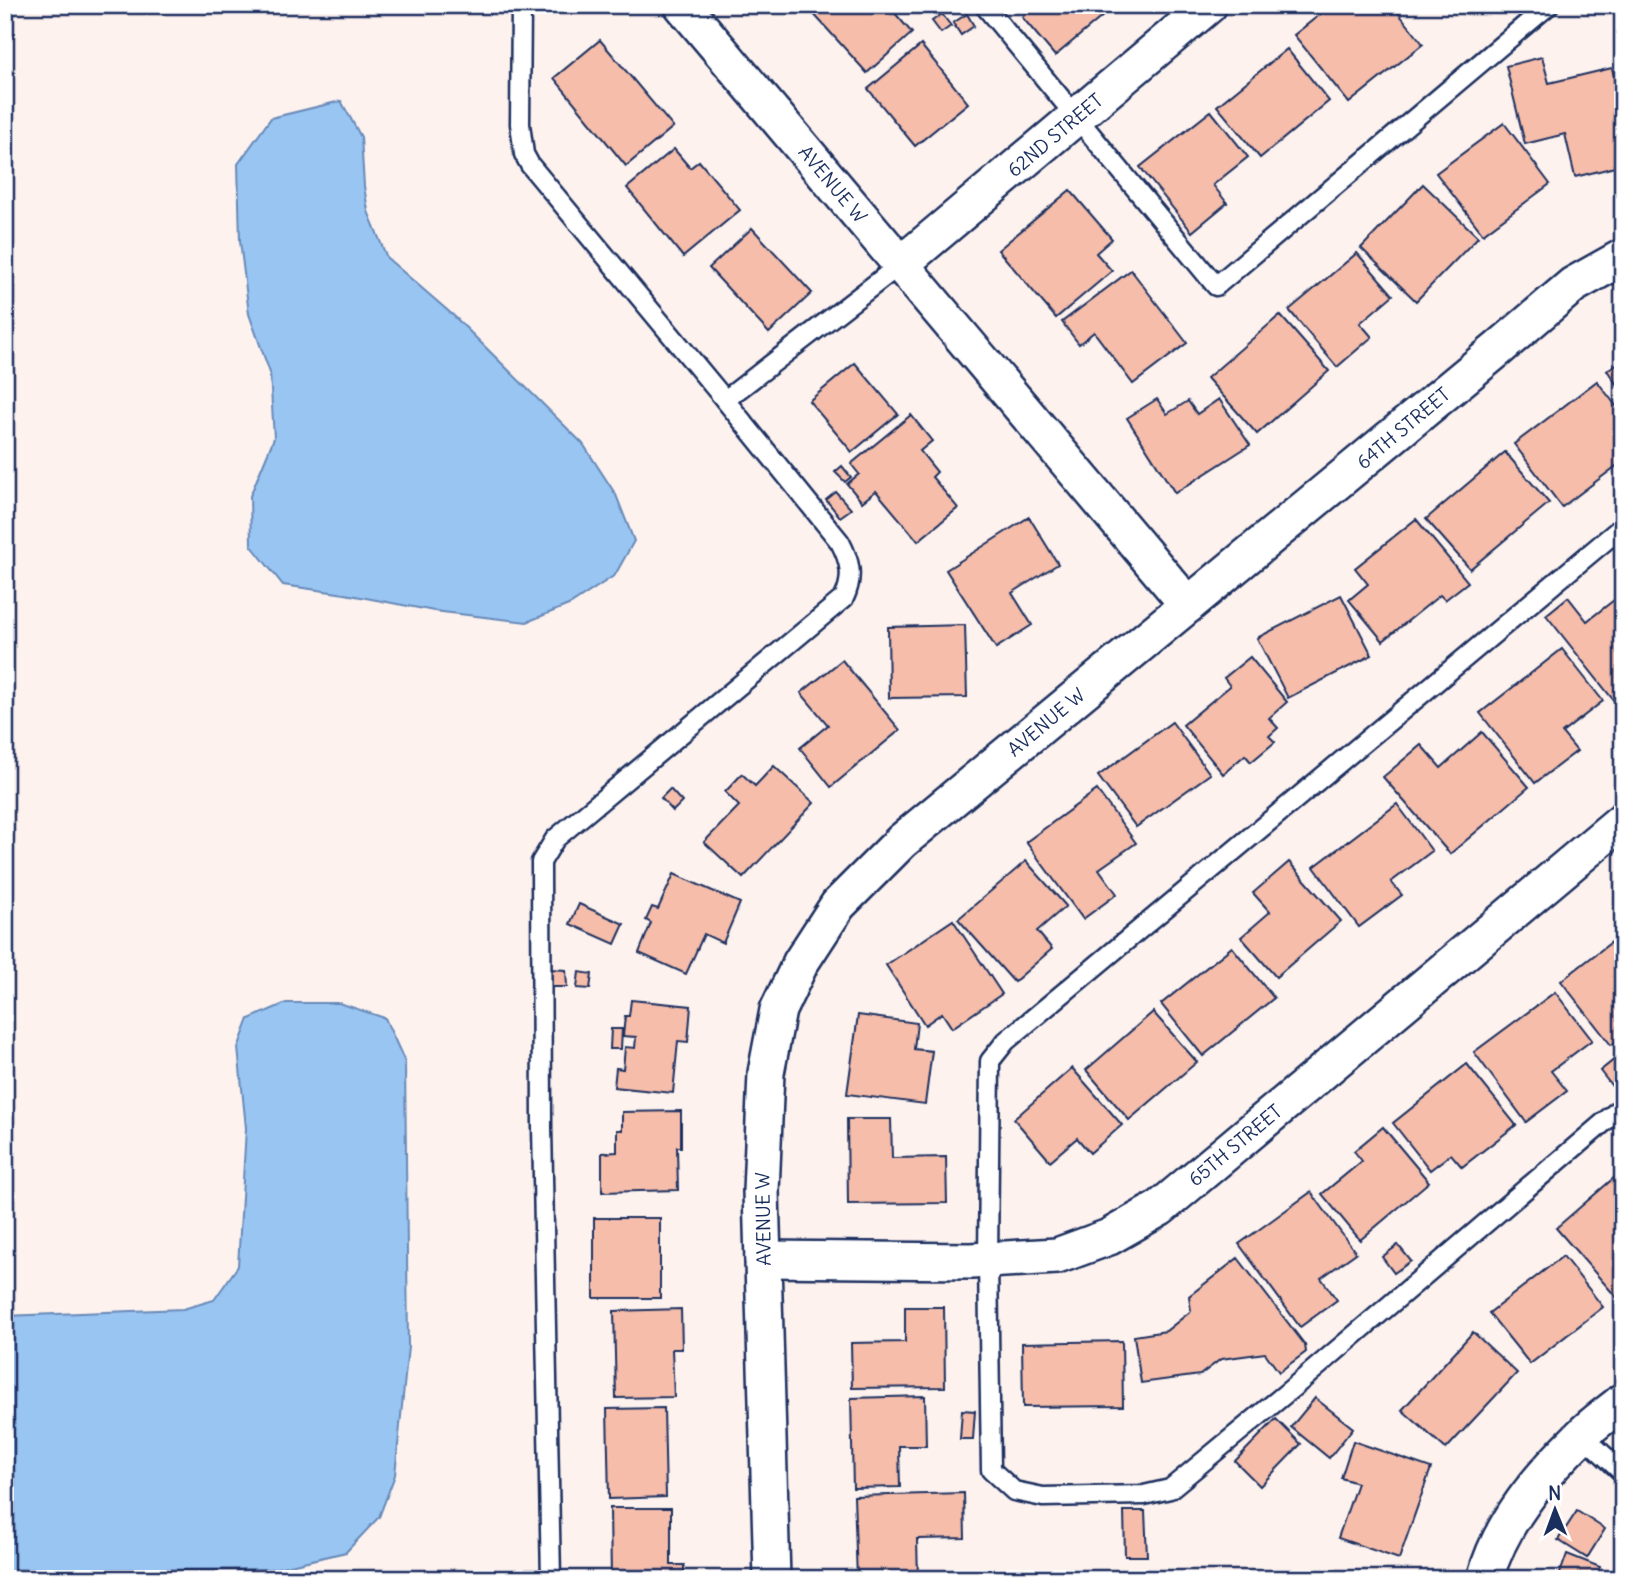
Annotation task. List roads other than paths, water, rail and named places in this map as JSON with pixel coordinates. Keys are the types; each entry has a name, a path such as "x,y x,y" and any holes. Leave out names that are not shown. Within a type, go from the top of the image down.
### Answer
{"street":[{"name":"AVENUE W","path":"682,5 1188,605 902,841 838,905 801,962 778,1010 766,1073 761,1191 772,1579"},
{"name":"62ND STREET","path":"901,264 1209,5"},
{"name":"64TH STREET","path":"1188,605 1573,285 1623,257"},
{"name":"65TH STREET","path":"763,1259 988,1261 1057,1256 1109,1237 1160,1208 1623,820"},
{"path":"1485,1579 1491,1558 1524,1499 1582,1435 1623,1401"}],"lane":[{"path":"521,5 520,124 524,154 530,165 726,400 840,542 848,557 851,571 844,598 555,839 541,862 542,1127 551,1579"},
{"path":"985,5 1216,286 1549,5"},
{"path":"726,400 901,264"},
{"path":"1623,526 1006,1041 990,1061 988,1261 991,1470 1014,1491 1043,1497 1144,1495 1170,1489 1623,1106"},
{"path":"1582,1435 1623,1473"}],"water":[{"path":"341,101 361,137 368,211 387,258 454,316 583,444 616,495 634,541 615,575 571,604 527,622 434,611 283,585 251,545 250,496 274,438 270,373 249,314 240,241 238,164 271,118"},
{"path":"286,1003 339,1003 385,1018 405,1062 408,1347 395,1475 379,1517 346,1552 273,1569 5,1573 5,1316 183,1309 214,1300 238,1266 246,1128 238,1048 249,1019"}]}
